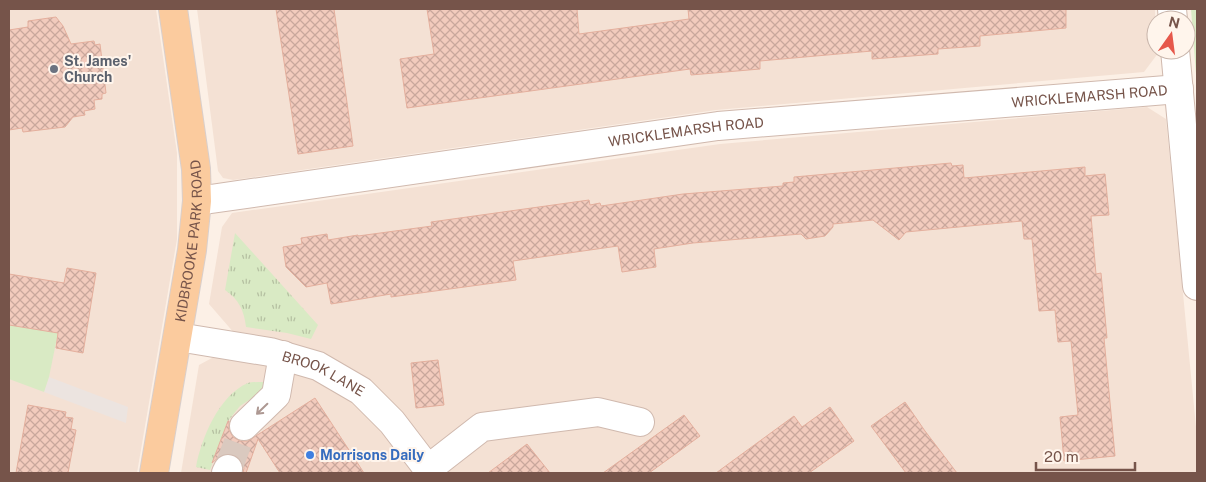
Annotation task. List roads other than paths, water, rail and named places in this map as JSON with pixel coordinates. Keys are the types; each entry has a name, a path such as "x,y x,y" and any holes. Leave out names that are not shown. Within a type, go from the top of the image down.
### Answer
{"main road":[{"name":"KIDBROOKE PARK ROAD","path":"154,473 192,250 196,201 196,169 173,9"}],"street":[{"path":"1176,60 1197,286"},
{"name":"WRICKLEMARSH ROAD","path":"196,201 718,126 1179,89"},
{"name":"BROOK LANE","path":"178,337 283,355 318,366 361,391 392,422 429,471"},
{"path":"244,426 276,395 283,355"},
{"path":"429,471 482,427 598,412 640,422"}],"tunnel":[{"path":"228,469 244,426"}],"place":[{"name":"St. James' Church","path":"54,69"},
{"name":"Morrisons Daily","path":"310,455"}]}
